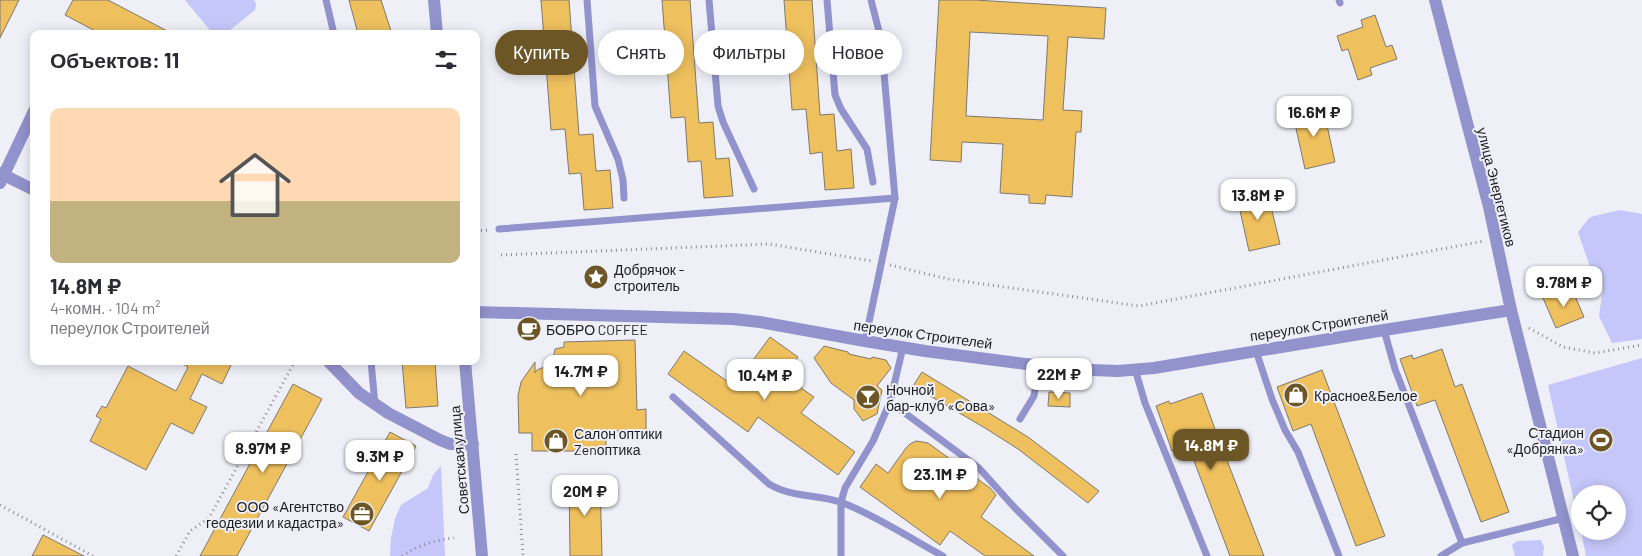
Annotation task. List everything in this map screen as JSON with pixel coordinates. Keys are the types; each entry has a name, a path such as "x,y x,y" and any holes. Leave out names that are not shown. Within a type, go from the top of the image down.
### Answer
{"street":[{"path":"434,0 437,30"},
{"name":"улица Энергетиков","path":"1435,0 1573,556"},
{"path":"30,119 1,177 30,188"},
{"name":"переулок Строителей","path":"480,312 734,319 903,347 1083,371 1135,370 1511,310"},
{"path":"332,365 354,388 375,405 450,444 473,444"},
{"name":"Советская улица","path":"465,365 482,556"}],"lane":[{"path":"326,0 333,30"},
{"path":"587,0 595,106 618,159 623,180 624,198"},
{"path":"709,0 718,106 723,122 754,189"},
{"path":"827,0 835,95 841,109 867,149 873,182"},
{"path":"865,341 894,198 881,39 871,0"},
{"path":"499,229 894,198"},
{"path":"1384,330 1395,369 1462,543"},
{"path":"841,556 841,502 844,488 873,441 890,402 903,347"},
{"path":"1256,351 1272,399 1285,430 1298,452 1339,556"},
{"path":"371,365 375,405"},
{"path":"1020,419 1034,396 1039,365"},
{"path":"1135,370 1145,403 1207,556"},
{"path":"672,397 769,484 793,494 841,502 943,556"},
{"path":"890,402 980,468 1014,507 1062,556"},
{"path":"1440,556 1462,543 1564,518"}],"path":[{"path":"501,255 769,244 882,263 948,279 1139,306 1495,239"},
{"path":"1515,325 1533,329 1563,347 1595,353 1642,345"},
{"path":"176,556 190,531 208,518 293,365"},
{"path":"516,454 523,556"},
{"path":"0,505 93,556"},
{"path":"402,556 422,545 454,538"}],"shaded area":[{"path":"185,0 254,0 256,4 255,10 230,30 210,30"},
{"path":"1620,210 1642,214 1642,339 1612,343 1599,316 1603,289 1590,267 1578,232 1590,217"},
{"name":"Стадион «Добрянка»","path":"1642,358 1642,556 1586,556 1583,540 1626,540 1626,485 1571,485 1571,488 1548,385"},
{"path":"441,466 445,556 390,556 395,519 401,505 428,488 433,475"},
{"path":"1541,540 1544,547 1543,556 1515,556 1512,545 1517,541"}],"building":[{"path":"0,0 19,0 0,38"},
{"path":"73,0 108,0 165,30 93,30 65,15"},
{"path":"349,0 381,0 391,30 357,30"},
{"path":"541,0 569,0 571,30 543,30"},
{"path":"662,0 690,0 699,123 713,122 716,159 729,158 733,196 704,198 701,161 688,162 685,117 671,118 668,75 684,75 684,30 664,30"},
{"path":"784,0 812,0 814,75 817,75 820,115 834,114 837,151 851,149 854,188 825,190 822,152 810,154 806,109 792,110 789,75 804,75 804,30 786,30"},
{"path":"939,0 975,0 1106,8 1104,39 1068,37 1063,110 1082,111 1081,132 1076,132 1072,197 1046,195 1045,204 1029,203 1029,195 1000,193 1003,144 962,142 961,162 930,160","holes":["970,32 1048,36 1043,120 966,116"]},
{"path":"1375,15 1386,47 1392,45 1397,59 1370,68 1372,75 1358,80 1348,49 1342,51 1337,36 1363,27 1361,20"},
{"path":"547,75 575,75 579,135 593,134 596,171 610,170 613,208 584,210 581,173 569,174 565,129 551,130"},
{"path":"1323,107 1335,162 1305,169 1293,115"},
{"path":"1267,190 1280,244 1249,251 1237,197"},
{"path":"1571,287 1584,317 1556,328 1543,298"},
{"path":"770,337 798,357 784,376 814,397 801,413 855,452 838,475 758,417 748,432 668,374 684,351 734,386"},
{"path":"635,340 637,410 646,409 646,431 606,431 606,451 532,451 532,433 519,433 518,396 521,382 535,362 535,373 537,370 552,364 555,349 564,347 564,342"},
{"path":"824,346 871,359 872,357 886,360 891,368 877,386 882,390 877,414 863,421 854,409 854,400 831,383 814,358"},
{"path":"1442,349 1455,387 1462,384 1509,512 1481,522 1435,400 1417,406 1400,359 1412,355 1413,359"},
{"path":"184,365 231,365 222,384 202,374 190,399 207,407 193,434 171,423 146,470 90,441 101,419 96,416 102,406 106,408 128,366 176,391 188,367"},
{"path":"402,365 435,365 438,406 406,408"},
{"path":"1322,370 1385,536 1356,546 1311,424 1293,431 1277,387"},
{"path":"922,372 1028,437 1099,491 1088,503 1018,449 913,386"},
{"path":"293,384 322,399 237,556 200,556"},
{"path":"1049,392 1070,393 1070,407 1048,406"},
{"path":"1202,393 1264,556 1230,556 1188,445 1172,451 1156,406 1169,401 1170,404"},
{"path":"390,432 416,446 369,531 343,517"},
{"path":"916,441 928,443 990,488 996,495 981,517 1034,556 985,556 950,531 940,545 860,487 876,464 888,473 906,448"},
{"path":"569,477 600,477 602,556 570,556"},
{"path":"43,535 84,556 32,556"}],"place":[{"name":"Добрячок - строитель","path":"596,277"},
{"name":"БОБРО COFFEE","path":"529,329"},
{"name":"Красное&Белое","path":"1296,395"},
{"name":"Ночной бар-клуб «Сова»","path":"868,397"},
{"name":"Стадион «Добрянка»","path":"1601,440"},
{"name":"Салон оптики Zenоптика","path":"556,441"},
{"name":"ООО «Агентство геодезии и кадастра»","path":"362,514"}]}
